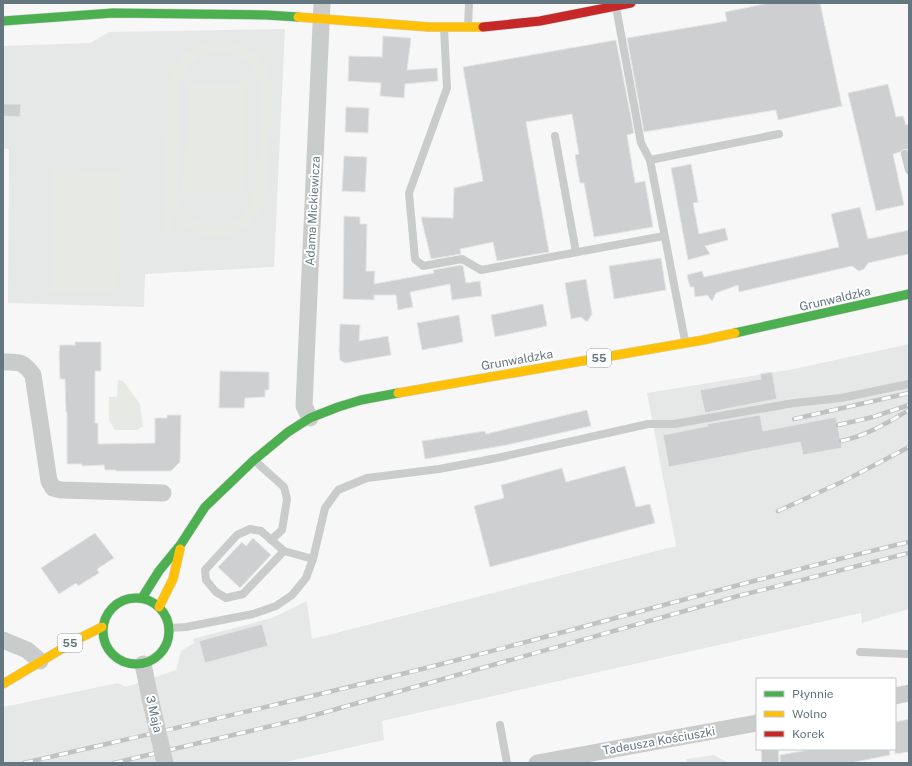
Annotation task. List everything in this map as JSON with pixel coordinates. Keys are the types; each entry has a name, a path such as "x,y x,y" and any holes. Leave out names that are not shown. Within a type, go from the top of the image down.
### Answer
{"main road":[{"path":"3,21 113,13 266,15 322,11 444,27 481,28 540,21 631,3"},
{"name":"Grunwaldzka","path":"142,598 159,571 181,544 205,507 254,460 288,432 310,418 361,400 685,343 909,294"},
{"name":"Grunwaldzka","path":"159,607 173,579 181,544"},
{"path":"131,598 142,598 151,601 159,607 164,613 169,628 169,635 165,648 156,658 143,664 134,665 121,661 110,653 103,637 102,627 105,617 111,608 120,601 131,598"},
{"name":"55","path":"3,684 40,661 102,627"},
{"name":"55","path":"96,649 106,646"},
{"name":"55","path":"40,661 68,655"}],"street":[{"name":"Adama Mickiewicza","path":"310,418 304,406 322,11"},
{"path":"3,362 15,362 26,365 33,375 49,481 53,488 61,490 163,493"},
{"path":"3,640 27,650 40,661"},
{"name":"3 Maja","path":"143,664 165,763"},
{"path":"896,696 909,693"},
{"name":"Tadeusza Kościuszki","path":"537,763 756,723"},
{"path":"770,750 770,763"}],"lane":[{"path":"468,27 469,3"},
{"path":"615,6 641,143 650,160 685,343"},
{"path":"444,27 448,88 408,193 415,259 423,266 462,259 481,270 664,236"},
{"path":"650,160 779,134"},
{"path":"555,136 576,252"},
{"path":"905,154 909,170"},
{"path":"169,628 186,627 252,614 276,606 292,595 306,578 313,559 325,508 338,490 366,478 439,469 483,461 648,424 674,424 794,403 841,398 909,384"},
{"path":"254,460 284,487 287,499 282,530 271,540"},
{"path":"284,551 243,594 226,598 216,592 206,580 205,570 237,535 250,529 261,531 284,551 313,559"},
{"path":"860,652 909,654"},
{"path":"500,725 507,763"}],"shaded area":[{"path":"285,29 274,267 145,274 144,307 8,303 9,149 3,149 3,46 90,43 109,32"},
{"path":"221,40 242,45 258,56 269,72 274,93 265,196 260,210 250,223 229,235 205,236 182,226 173,217 172,231 162,230 169,82 172,73 182,57 194,47 211,41","holes":["220,51 237,55 244,59 252,67 260,83 261,95 256,181 253,199 247,210 238,218 227,224 215,226 203,224 193,218 184,210 177,199 181,86 183,78 194,62 205,55"]},
{"path":"189,83 247,86 242,194 183,191"},
{"path":"53,169 121,171 118,294 50,292"},
{"path":"909,344 909,609 862,623 861,613 382,721 384,740 281,763 3,763 3,707 118,683 126,687 176,670 181,651 194,643 193,639 272,618 307,601 312,639 676,546 647,393 794,369"},
{"path":"118,380 123,381 140,404 143,426 137,430 115,430 109,420 109,397 117,397"},
{"path":"714,755 729,763 687,763 686,759"}],"building":[{"path":"769,3 820,3 842,106 778,120 776,110 644,132 627,38 727,21 725,12"},
{"path":"383,36 411,38 407,70 437,68 438,81 405,84 404,98 380,96 381,83 348,81 349,56 382,57"},
{"path":"616,40 634,133 627,135 635,183 645,181 653,227 594,237 584,183 580,183 575,155 579,154 572,114 526,122 549,252 497,261 493,242 460,249 461,254 431,259 421,217 453,218 454,188 483,181 463,67"},
{"path":"888,84 896,117 903,116 906,125 909,124 909,150 904,149 893,154 904,205 876,211 848,93"},
{"path":"3,104 21,104 20,117 3,116"},
{"path":"346,107 369,108 368,133 345,132"},
{"path":"344,156 367,157 365,192 342,191"},
{"path":"691,164 698,202 693,203 699,234 725,228 728,240 705,246 710,254 688,260 671,168"},
{"path":"860,207 868,239 909,230 909,254 868,263 864,269 859,271 852,266 739,292 738,285 716,293 712,301 707,295 695,297 694,287 690,287 687,275 702,271 704,277 839,247 831,214"},
{"path":"344,216 360,217 360,224 367,224 366,271 375,271 374,284 434,273 433,270 461,265 463,266 466,283 480,281 482,296 452,300 450,284 410,292 413,307 398,310 396,295 374,295 374,300 343,299"},
{"path":"661,258 666,290 614,299 609,266"},
{"path":"586,279 592,314 587,322 581,317 571,319 565,283"},
{"path":"543,304 547,326 495,337 491,315"},
{"path":"459,315 463,342 422,350 417,323"},
{"path":"340,324 360,325 359,341 388,336 391,355 345,363 340,360"},
{"path":"75,342 101,342 101,371 95,371 95,423 98,423 98,444 155,443 155,418 167,418 167,415 181,415 180,462 171,471 116,471 105,470 104,465 82,466 82,464 67,464 67,412 65,379 60,379 59,354 60,345 75,345"},
{"path":"220,371 269,372 269,390 265,390 265,397 245,398 244,408 219,408"},
{"path":"772,372 777,399 705,413 700,390 761,379 760,374"},
{"path":"587,410 591,426 507,445 425,459 422,441 485,431 486,434"},
{"path":"760,415 763,431 836,417 842,448 803,455 800,442 669,467 663,435 708,426 707,424"},
{"path":"625,466 636,507 650,504 655,523 490,567 474,506 504,498 501,485 562,468 566,482"},
{"path":"95,533 114,558 97,569 99,573 78,586 76,583 59,594 41,568"},
{"path":"253,538 271,555 240,588 218,567 242,542 246,546"},
{"path":"262,624 268,646 205,663 199,641"},
{"path":"909,719 909,752 895,754 896,722"},
{"path":"808,750 889,750 890,755 850,763 780,763 780,755"}],"railway":[{"path":"794,419 909,393"},
{"path":"838,425 873,417 909,405"},
{"path":"841,441 868,432 909,410"},
{"path":"778,511 844,481 909,447"},
{"path":"24,763 355,686 520,644 853,555 909,542"},
{"path":"114,763 301,719 738,596 909,553"}],"traffic: fast":[{"path":"3,21 113,13 266,15 298,17"},
{"path":"735,333 909,294"},
{"path":"142,598 159,571 181,544 205,507 254,460 288,432 310,418 338,407 361,400 398,393"},
{"path":"129,598 143,598 155,603 164,612 169,624 169,631 167,644 160,655 143,664 129,664 117,659 108,650 103,638 103,624 108,612 117,603 129,598"}],"traffic: slow":[{"path":"298,17 429,27 483,27"},
{"path":"398,393 703,340 735,333"},
{"path":"159,607 173,579 180,549"},
{"path":"3,684 80,638 102,627"}],"traffic: jam":[{"path":"483,27 540,21 631,3"}]}
